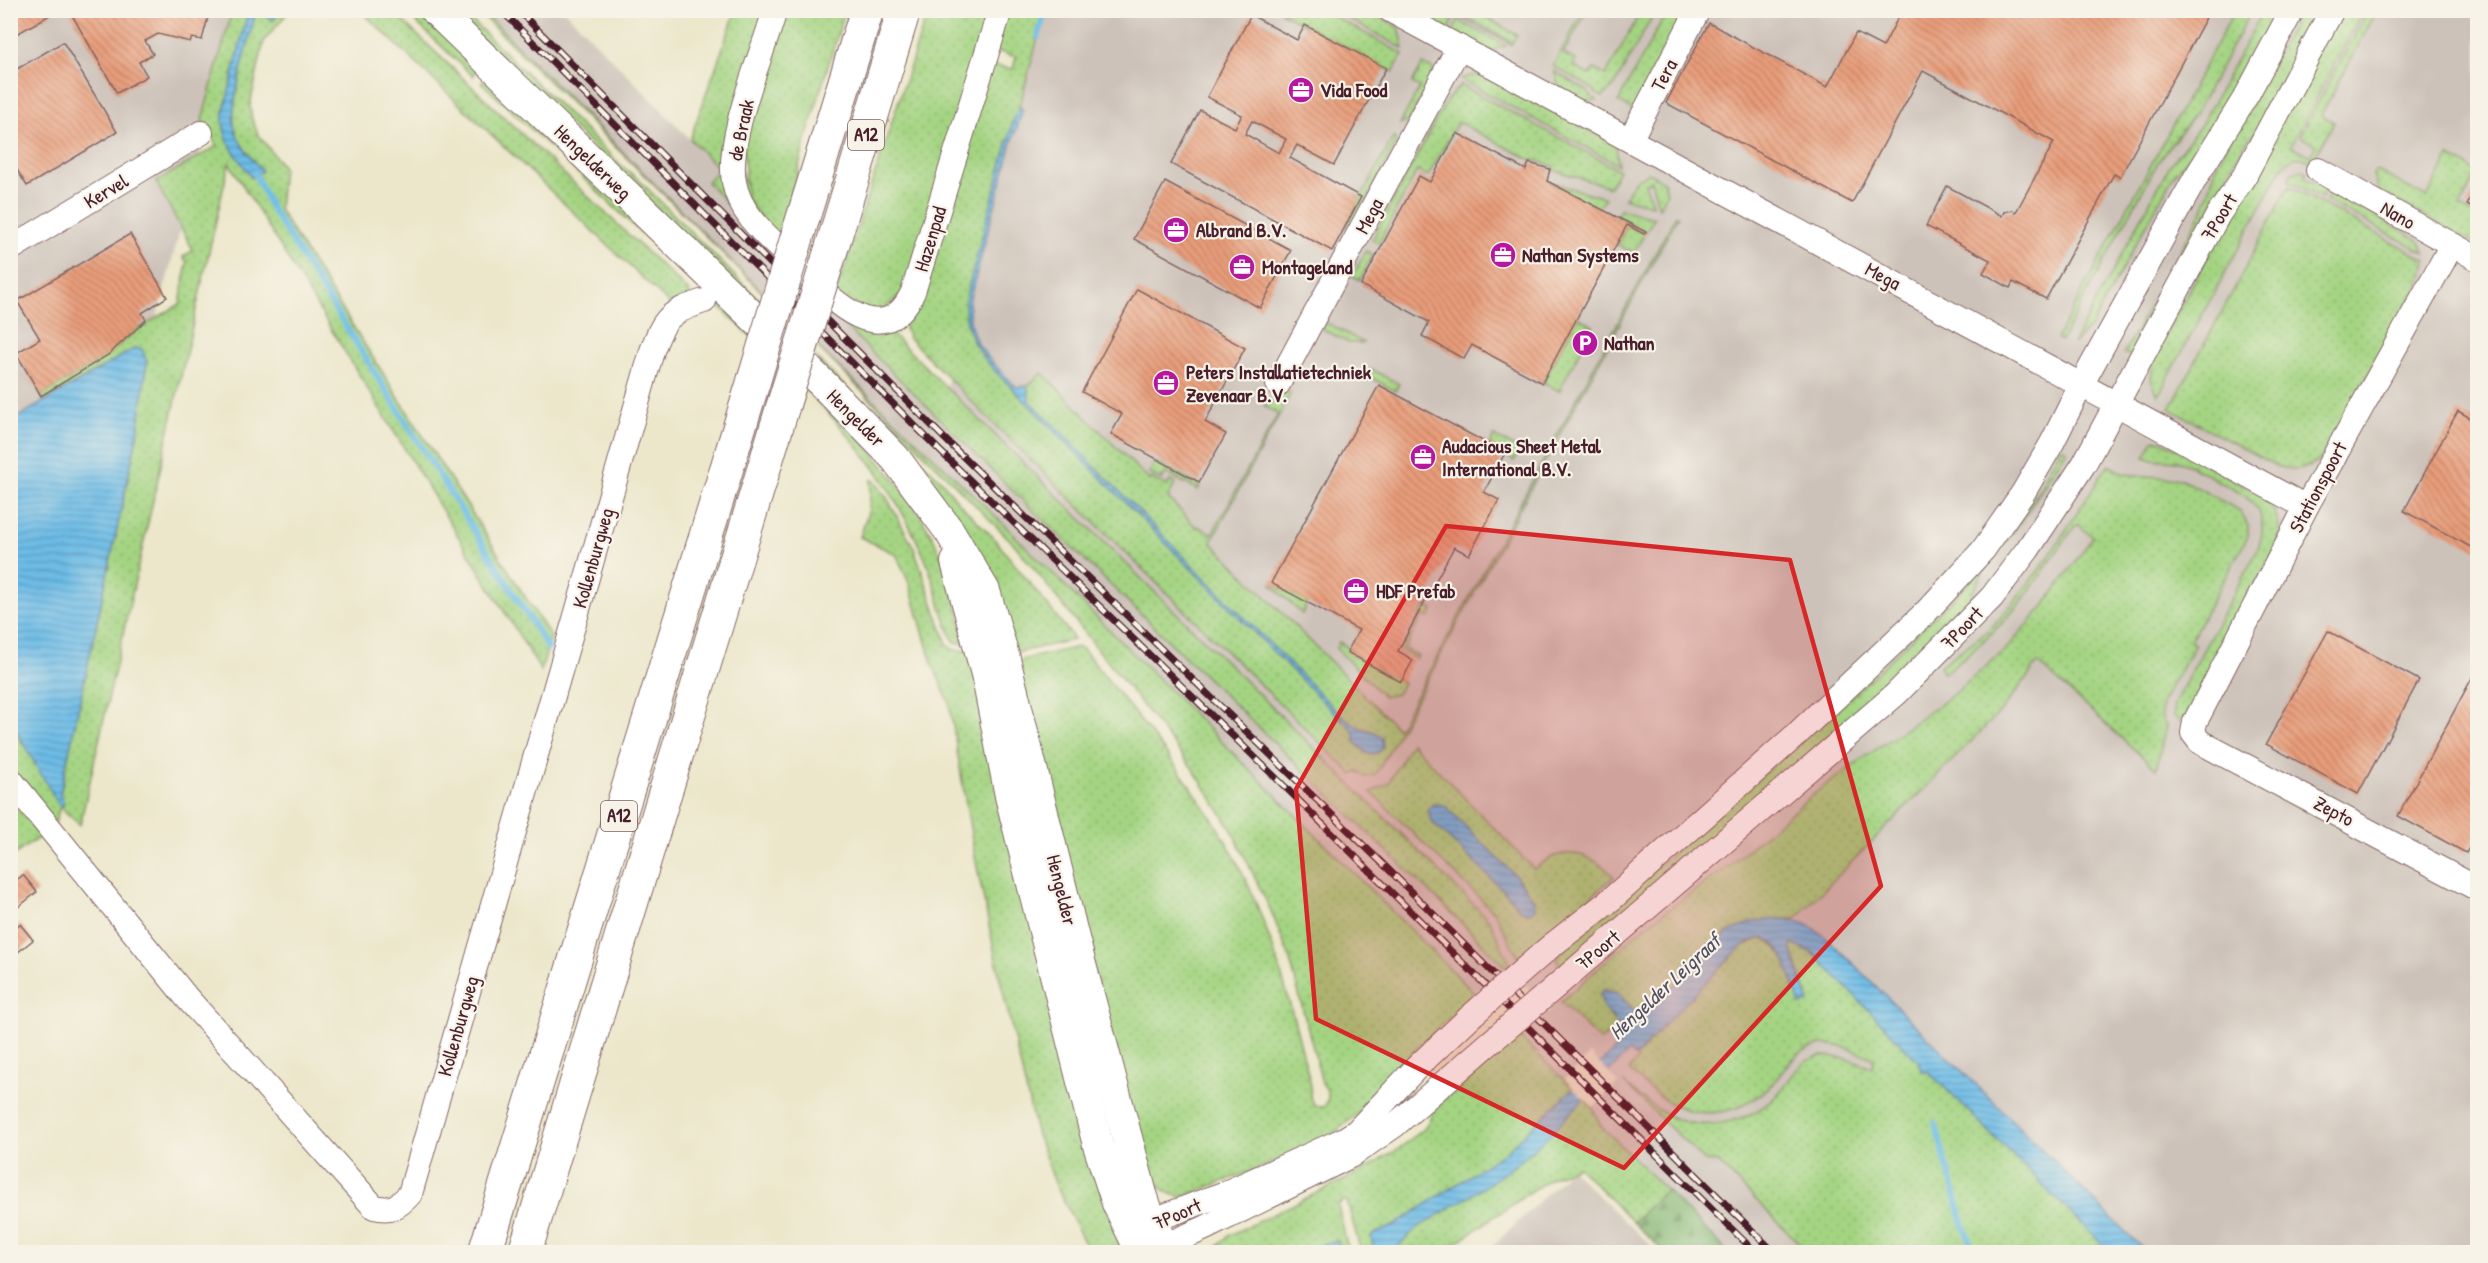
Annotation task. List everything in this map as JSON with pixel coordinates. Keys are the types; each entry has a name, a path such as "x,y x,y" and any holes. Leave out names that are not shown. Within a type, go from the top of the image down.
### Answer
{"highway":[{"name":"A12","path":"485,1252 754,380 786,236 867,10"},
{"name":"A12","path":"525,1252 904,10"}],"main road":[{"name":"Hengelderweg","path":"435,10 749,314"},
{"name":"Hengelder","path":"749,314 895,458 950,532 961,585 987,678 1010,796 1098,1144 1117,1203 1152,1243"}],"street":[{"name":"de Braak","path":"776,10 743,112 733,156 733,173 737,194 744,210 786,236"},
{"name":"Hazenpad","path":"786,236 834,302 852,314 875,320 889,318 903,310 913,292 1000,10"},
{"name":"Mega","path":"1390,10 2306,507"},
{"name":"Tera","path":"1629,140 1698,10"},
{"name":"7Poort","path":"1152,1243 1205,1202 1343,1140 1357,1131 1418,1066 1471,1016 1551,946 1608,902 1665,852 1797,734 1926,612 1983,550 2009,515 2052,444 2081,385 2196,177 2248,93 2292,10"},
{"name":"7Poort","path":"1152,1243 1205,1228 1350,1156 1395,1125 1896,694 1953,638 1992,597 2028,549 2084,464 2218,215 2245,175 2332,10"},
{"name":"Mega","path":"1278,384 1459,47"},
{"name":"Kervel","path":"10,249 201,133"},
{"name":"Nano","path":"2318,170 2478,259"},
{"name":"Stationspoort","path":"2193,733 2195,722 2306,507 2452,245"},
{"name":"Kollenburgweg","path":"10,779 187,998 374,1207 387,1210 399,1207 410,1194 660,327 670,316 684,307 704,301"},
{"name":"Zepto","path":"2193,733 2200,742 2478,889"}],"highlighted area":[{"path":"1446,526 1790,560 1881,886 1624,1168 1316,1019 1296,789"}],"shaded area":[{"path":"11,11 238,11 151,339 11,426"},
{"path":"483,11 565,11 719,169 708,182 776,255 763,292"},
{"path":"1045,11 2477,11 2477,1252 1728,1252 1600,1125 1593,1108 1618,1083 1590,1054 1565,1079 1520,1037 1552,1009 1506,968 1475,994 990,511 818,347 831,308 944,394"},
{"path":"1571,1170 1658,1252 1487,1252"}],"green space":[{"path":"2235,10 2251,11 2196,112 2158,162 2061,341 2057,338"},
{"path":"216,11 289,11 264,41 250,105 258,134 283,167 279,210 551,637 541,671 229,163 80,825 60,807 55,823 11,770 10,722 61,806 60,794 138,432 147,362 135,349 44,401 41,396 108,355 138,329 180,304 187,262 183,257 193,250 156,182 217,146 202,120 231,15"},
{"path":"361,11 392,11 690,293 688,300 673,307"},
{"path":"404,11 421,11 478,64 473,76"},
{"path":"451,11 462,11 636,177 761,302 760,306"},
{"path":"478,11 483,11 764,294"},
{"path":"736,11 770,11 728,143 776,255 707,182 719,169 690,139"},
{"path":"779,11 845,11 806,138 780,241 747,199 742,131"},
{"path":"928,11 995,11 912,285 878,314 835,296"},
{"path":"1006,11 1045,11 967,303 967,324 974,344 1019,394 1042,373 1150,481 1152,478 1167,486 1170,481 1175,483 1168,498 1197,528 1198,526 1212,534 1278,414 1264,406 1286,391 1291,393 1211,542 1398,729 1676,215 1678,216 1374,775 1366,777 1357,771 1353,775 908,337 904,325 990,65 1013,69 1016,57 994,50"},
{"path":"1279,11 1324,11 1403,54 1393,72"},
{"path":"1334,11 1368,11 1399,27 1404,49"},
{"path":"1410,11 1440,11 1454,18 1448,31"},
{"path":"1448,11 1510,42 1456,11 1475,11 1517,35 1511,45"},
{"path":"1583,11 1587,11 1563,54 1576,60 1573,66 1590,75 1594,69 1606,75 1641,11 1655,11 1615,85 1603,97 1553,66"},
{"path":"1667,11 1693,11 1637,112 1618,102"},
{"path":"2263,11 2287,11 2240,97 2174,175 2090,328 2073,344 2170,165 2201,125"},
{"path":"2300,11 2326,11 2274,111 2244,145 2130,356 2124,353 2203,210 2217,164"},
{"path":"2339,11 2363,11 2291,146 2310,156 2316,145 2300,136 2368,11 2377,11 2321,115 2334,122 2312,162 2296,158 2282,168 2158,396 2151,379 2154,356"},
{"path":"1458,20 1506,46 1486,52 1452,33"},
{"path":"1423,64 1433,69 1432,76 1408,122 1400,124 1420,87 1412,83"},
{"path":"1554,71 1589,92 1590,96 1597,100 1582,102 1560,90"},
{"path":"1475,75 1489,76 1616,145 1618,165 1460,79"},
{"path":"489,77 753,328 751,336 481,82"},
{"path":"1461,85 1619,170 1610,187 1553,170 1554,166 1527,158 1458,122 1428,176 1417,171 1379,243 1372,240 1447,100"},
{"path":"1394,136 1396,143 1351,229 1346,226"},
{"path":"2449,156 2477,172 2460,207 2477,216 2477,245 2378,191 2373,175 2376,170 2427,198"},
{"path":"2301,169 2307,172 2305,178 2327,188 2322,198 2288,180 2292,173"},
{"path":"1649,173 1664,182 1667,192 1659,208 1651,180 1645,183 1652,205 1625,198 1635,180"},
{"path":"1547,181 1605,198 1598,208"},
{"path":"2289,186 2426,260 2423,276 2320,460 2304,468 2294,469 2276,466 2170,409"},
{"path":"2331,191 2419,240 2425,253 2326,201"},
{"path":"1620,209 1654,218 1646,232 1616,216"},
{"path":"1627,225 1644,234 1634,253 1618,245"},
{"path":"1366,251 1373,255 1360,280 1352,276"},
{"path":"830,311 887,330 893,335 1490,921 1510,964 1506,968"},
{"path":"1578,317 1593,326 1559,391 1543,382"},
{"path":"1326,322 1364,343 1349,343 1322,329"},
{"path":"818,347 990,511 1475,994 1413,1052 1367,1106 1320,1145 1182,1197 1162,1189 1148,1173 1012,662 1078,647 1083,649 1162,748 1200,800 1233,854 1259,910 1288,997 1311,1086 1310,1096 1315,1106 1324,1107 1328,1098 1327,1092 1322,1083 1289,956 1270,909 1232,830 1193,769 1015,545"},
{"path":"815,357 942,481 958,502 993,537 1073,640 1010,654 993,601"},
{"path":"1362,370 1373,370 1399,384 1395,391 1361,372"},
{"path":"807,382 890,474 926,525 951,581 965,644 955,642 951,636 926,561 889,489 843,429 805,389"},
{"path":"1494,436 1520,450 1514,461 1490,445"},
{"path":"2154,439 2163,441 2262,495 2274,511 2279,528 2279,541 2183,723 2174,716 2174,704 2257,551 2262,526 2256,507 2230,487 2182,463 2144,457"},
{"path":"2061,447 2067,450 2021,522 1984,570 1962,614 1885,689 1562,967 1556,959 1560,956 1559,954 1855,693 1967,585 2014,527 2039,489"},
{"path":"1155,462 1200,486 1198,490 1166,473 1162,480 1149,473"},
{"path":"2108,465 2124,474 2182,479 2240,511 2248,526 2248,536 2190,641 2195,644 2163,700 2161,713 2166,726 2156,769 2038,663 2002,710 1795,919 1776,919 1728,932 1642,1019 1616,991 1609,992 1606,989 1602,1005 1623,1032 1616,1039 1609,1033 1600,1041 1561,1002 1640,930 1727,867 1815,793 1958,691 2009,646 2044,606 2093,537 2077,524 2020,603 2003,622 1975,649 1944,673 1940,666 1989,630 2015,601 2048,558"},
{"path":"871,480 874,480 887,498 914,548 947,644 953,650 972,650 1135,1252 1089,1252 1055,1183 1036,1132 999,974 975,857 949,703 932,663 909,583 896,554 860,537 869,509"},
{"path":"1271,583 1307,602 1302,614 1273,586"},
{"path":"1425,606 1433,610 1429,618 1423,615 1405,649 1418,656 1416,659 1401,650"},
{"path":"1339,642 1349,648 1347,652 1403,683 1397,694 1384,697 1336,648"},
{"path":"1411,743 1534,869 1556,856 1575,854 1596,862 1614,877 1518,957 1495,913 1371,792 1388,784"},
{"path":"10,799 41,836 11,857 10,857"},
{"path":"1759,939 1776,947 1782,955 1801,1005 1809,1001 1791,948 1792,944 1813,953 1919,1062 1921,1071 1929,1072 2110,1252 1808,1252 1718,1162 1705,1161 1623,1082 1669,1116 1689,1123 1717,1124 1757,1111 1778,1094 1802,1065 1815,1057 1835,1057 1872,1068 1874,1059 1852,1050 1820,1045 1795,1057 1773,1083 1750,1101 1724,1111 1710,1113 1696,1112 1668,1102 1629,1070 1638,1060 1636,1057 1661,1028 1742,946"},
{"path":"1520,1037 1593,1108 1600,1125 1666,1190 1633,1222 1578,1167 1551,1178 1443,1252 1361,1252 1347,1201 1342,1201 1338,1206 1347,1245 1346,1252 1340,1252 1338,1241 1326,1243 1305,1252 1211,1252 1228,1236 1362,1171 1397,1150 1425,1128 1436,1106"},
{"path":"1666,1190 1728,1252 1664,1252 1633,1222"}],"water":[{"path":"248,11 277,11 275,19 272,20 261,12 255,15 235,102 234,124 238,137 262,171 252,178 228,142 223,125 223,116"},
{"path":"1020,107 1023,110 1012,142 969,301 971,327 980,347 1012,383 1017,387 1026,386 1028,388 1029,400 1339,713 1358,727 1382,737 1383,748 1377,753 1368,754 1355,742 1355,734 1347,724 996,372 977,348 969,331 965,300 1014,118"},
{"path":"135,348 142,349 147,362 138,432 60,794 64,804 60,807 11,722 11,421"},
{"path":"1433,804 1444,805 1517,877 1534,900 1535,909 1530,913 1521,911 1507,894 1431,821 1428,809"},
{"path":"1793,920 1805,924 1830,941 2146,1252 2110,1252 1929,1072 1921,1071 1919,1062 1813,953 1792,944 1791,948 1809,1002 1800,1005 1779,950 1769,940 1762,939 1742,946 1661,1028 1636,1057 1629,1051 1549,1136 1523,1159 1486,1186 1417,1228 1392,1252 1374,1252 1371,1237 1374,1234 1395,1225 1504,1153 1621,1044 1616,1039 1623,1031 1602,1005 1602,998 1599,994 1605,989 1609,992 1616,991 1642,1019 1728,932 1756,921"},
{"path":"1338,1241 1340,1252 1305,1252 1326,1243"}],"pier":[{"path":"1598,1062 1611,1075 1586,1101 1571,1086"}],"building":[{"path":"10,10 48,10 50,15 10,38"},
{"path":"69,10 210,10 202,40 192,38 190,42 158,34 145,41 153,54 139,62 147,76 117,93"},
{"path":"1902,10 2210,10 2120,177 2114,174 2046,299 2013,282 2010,288 1983,273 1990,260 1926,226 1947,186 2002,216 2004,212 2013,210 2016,212 2054,142 1923,71 1852,203 1666,103 1709,23 1827,87 1856,33 1883,47"},
{"path":"1251,15 1297,40 1305,25 1386,68 1334,165 1297,145 1290,158 1361,197 1332,251 1171,164 1200,110 1235,128 1242,115 1207,97","holes":["1252,121 1286,139 1279,153 1245,134"]},
{"path":"63,42 117,132 27,186 10,159 10,73"},
{"path":"1457,133 1526,170 1529,163 1550,169 1547,181 1646,232 1644,234 1627,225 1542,383 1472,345 1464,359 1422,336 1429,322 1361,285 1419,176 1430,182"},
{"path":"1165,182 1291,250 1260,308 1134,239"},
{"path":"2478,186 2478,211 2467,205"},
{"path":"130,234 167,297 142,313 146,320 108,355 41,396 16,353 40,339 17,301"},
{"path":"1137,289 1245,348 1205,422 1226,434 1199,482 1111,434 1122,414 1082,392"},
{"path":"1379,385 1505,453 1484,492 1499,500 1469,555 1454,547 1398,651 1413,660 1401,682 1347,652 1359,630 1271,583"},
{"path":"2478,409 2478,551 2404,511 2458,411 2472,419"},
{"path":"2328,631 2419,680 2358,794 2266,744"},
{"path":"2473,676 2478,678 2478,832 2466,853 2398,816"},
{"path":"23,875 37,892 12,912 10,885"},
{"path":"20,924 33,940 18,952 10,947 10,931"}],"waterway":[{"path":"1038,37 1045,10"},
{"path":"256,176 270,206 548,648"},
{"path":"1935,1123 1964,1227 1974,1252"}],"railway":[{"path":"501,10 940,451 1273,775 1755,1252"},
{"path":"518,10 948,442 1385,866 1774,1252"}],"place":[{"name":"Vida Food","path":"1301,90"},
{"name":"Albrand B.V.","path":"1176,230"},
{"name":"Nathan Systems","path":"1503,255"},
{"name":"Montageland","path":"1242,267"},
{"name":"Nathan","path":"1585,343"},
{"name":"Peters Installatietechniek Zevenaar B.V.","path":"1166,383"},
{"name":"Audacious Sheet Metal International B.V.","path":"1423,457"},
{"name":"HDF Prefab","path":"1356,591"}],"water label":[{"name":"Hengelder Leigraaf","path":"1665,987"}]}
